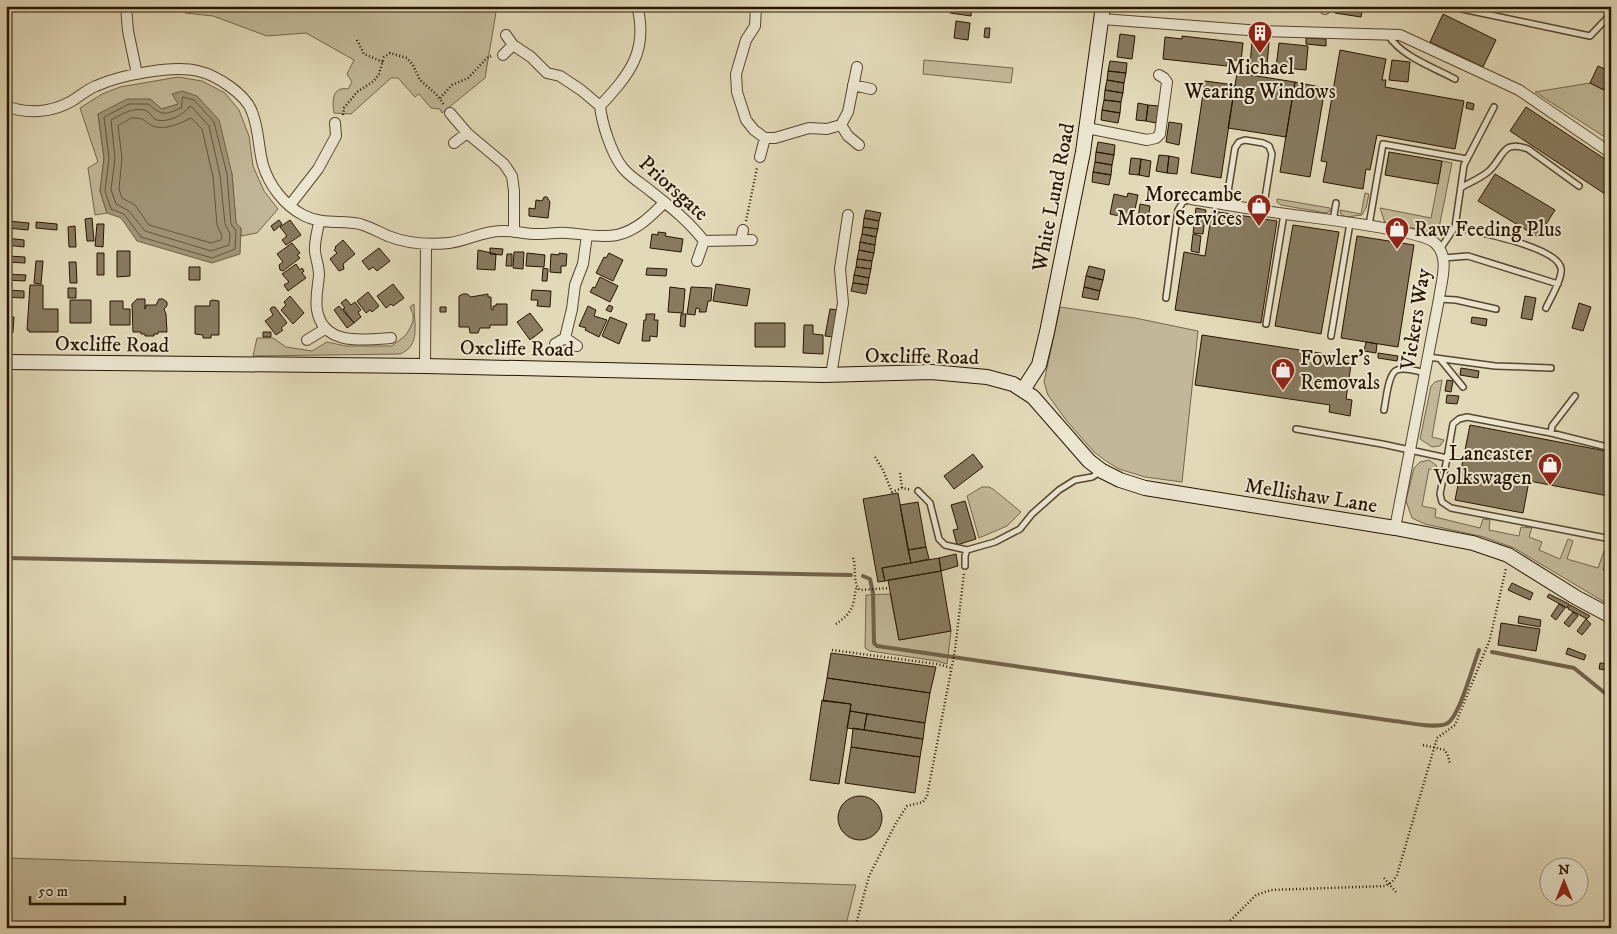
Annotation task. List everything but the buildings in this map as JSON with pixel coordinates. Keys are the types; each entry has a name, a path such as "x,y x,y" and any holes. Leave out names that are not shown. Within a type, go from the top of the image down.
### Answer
{"main road":[{"name":"White Lund Road","path":"1023,390 1039,365 1041,357 1087,128 1102,13"},
{"name":"Oxcliffe Road","path":"6,362 426,366 831,375 931,372 986,377 1013,384 1023,390"},
{"name":"Mellishaw Lane","path":"1023,390 1042,406 1089,461 1102,471 1120,480 1145,488 1395,528 1473,543 1508,555 1577,598 1611,616"}],"street":[{"path":"126,6 128,31 137,74"},
{"path":"506,34 513,45 547,72 560,76 600,106 617,88 632,66 640,44 641,21 637,6"},
{"path":"756,6 755,26 746,40 736,74 736,83 741,109 746,120 754,130 765,138 775,138 809,128 827,129 841,125 848,112 857,67"},
{"path":"1102,13 1261,31 1400,35 1519,90 1611,153"},
{"path":"503,55 513,45"},
{"path":"6,106 28,112 49,110 70,102 83,92 97,85 137,74 173,69 198,71 218,79 236,92 252,110 263,164 272,184 281,197 303,215 319,221 358,224 406,242 426,245 460,242 486,232 501,230 539,234 564,232 603,236 616,235 631,230 647,221 664,202"},
{"path":"1087,128 1147,140 1156,138 1160,134 1167,82 1159,76"},
{"path":"853,85 871,89"},
{"name":"Priorsgate","path":"600,106 601,117 613,152 622,167 692,225 704,241"},
{"path":"450,113 467,132 504,164 512,176 514,232"},
{"path":"290,205 318,169 336,136 335,123"},
{"path":"841,125 853,144"},
{"path":"454,143 467,132"},
{"path":"760,157 765,138"},
{"name":"Vickers Way","path":"1191,199 1369,226 1425,237 1435,242 1442,253 1444,265 1439,299 1395,528"},
{"path":"831,375 843,303 840,269 848,215"},
{"path":"319,221 315,245 319,272 316,300 317,311 325,329 333,335 344,339 379,334 391,338"},
{"path":"555,344 565,338 572,309 575,285 583,264 587,235"},
{"name":"Priorsgate","path":"704,241 742,235 752,240"},
{"name":"Priorsgate","path":"697,261 704,241"},
{"path":"426,245 426,366"},
{"path":"307,340 325,329"},
{"path":"565,338 577,346"}],"lane":[{"path":"1462,9 1590,36 1611,14"},
{"path":"1388,35 1394,44 1410,55 1455,79"},
{"path":"1494,107 1464,165 1455,227 1442,253 1468,256 1558,284"},
{"path":"1226,205 1235,148 1239,142 1245,140 1269,146 1272,154 1263,211"},
{"path":"1369,226 1383,144 1467,160"},
{"path":"1462,187 1489,171 1510,146 1528,149 1580,186"},
{"path":"1166,298 1178,210 1183,202 1191,199"},
{"path":"1333,221 1336,203"},
{"path":"1266,324 1284,214"},
{"path":"1331,336 1350,223"},
{"path":"1455,227 1509,240 1539,249 1550,255 1562,270 1558,284 1546,308"},
{"path":"1439,299 1456,300 1496,309"},
{"path":"1428,357 1494,366 1551,368"},
{"path":"1440,359 1463,388"},
{"path":"1384,410 1391,375 1397,370 1407,369 1425,373"},
{"path":"1551,433 1552,426 1575,396"},
{"path":"1611,448 1551,433 1467,417 1459,419 1454,424 1440,494 1442,502 1451,508 1611,539"},
{"path":"1296,429 1447,458"},
{"path":"918,491 930,503 940,539 945,546 967,550 995,542 1020,529 1032,514 1059,490 1075,480 1092,477 1102,471"},
{"path":"965,566 967,550"}],"path":[{"path":"357,40 364,54 383,62"},
{"path":"335,123 343,115 344,108 357,92 374,81 379,74 384,57 390,53 406,58 414,65 420,80 440,98 450,113"},
{"path":"440,98 452,85 468,78 488,58 503,55"},
{"path":"742,235 760,157"},
{"path":"875,457 883,470 892,492 902,488 918,491"},
{"path":"900,473 902,488"},
{"path":"1223,928 1256,895 1271,890 1386,886 1397,875 1437,738 1455,725 1490,639 1508,555"},
{"path":"836,624 846,616 853,606 857,588 853,558"},
{"path":"855,928 869,876 896,823 907,806 923,802 927,796 955,650 965,566"},
{"path":"857,588 860,590 889,588"},
{"path":"832,650 952,666"},
{"path":"1423,745 1445,750 1450,764"},
{"path":"1384,878 1396,892"}],"shaded area":[{"path":"186,6 497,6 485,78 442,113 440,109 431,108 419,94 415,97 398,78 391,78 351,114 334,113 333,99 336,92 348,89 352,82 347,74 354,60 306,33 267,36 213,16 185,13"},
{"path":"924,60 1013,68 1011,83 923,74"},
{"path":"178,77 202,81 225,93 239,110 249,136 253,166 264,191 278,209 257,233 241,236 241,228 236,223 232,174 179,104 161,109 150,99 98,114 104,158 100,191 107,213 95,215 88,168 98,162 80,108 102,94 120,87"},
{"path":"1590,83 1604,90 1611,90 1611,141 1535,92"},
{"path":"1442,161 1452,163 1438,233 1385,223 1380,208 1431,218"},
{"path":"1365,193 1369,194 1366,208 1362,215 1346,217 1341,214 1340,210 1361,214"},
{"path":"1277,199 1330,208 1330,211 1326,213 1281,205 1277,202"},
{"path":"414,304 414,340 407,350 400,354 253,356 257,338 273,338 286,347 312,351 327,342 346,346 392,346 406,335 410,328 413,314 410,307"},
{"path":"1060,307 1135,318 1198,331 1182,482 1145,477 1119,469 1106,461 1094,452 1066,420 1048,395 1044,382"},
{"path":"1442,380 1432,437 1444,440 1440,446 1432,447 1420,439 1431,386 1435,382"},
{"path":"1429,460 1436,465 1438,471 1429,469 1422,506 1436,509 1435,517 1480,528 1483,519 1490,520 1489,530 1519,536 1521,527 1532,528 1529,537 1542,542 1539,550 1560,559 1568,539 1573,541 1567,559 1598,568 1604,551 1609,552 1603,570 1611,573 1611,606 1514,548 1484,537 1425,524 1412,518 1406,501 1414,468 1420,462"},
{"path":"982,487 993,489 1021,512 1007,526 979,538 967,496"},
{"path":"890,594 899,640 951,631 947,664 870,651 865,648 866,595"},
{"path":"6,858 856,885 845,928 6,928"}],"water":[{"path":"182,91 197,96 219,120 232,174 236,223 241,228 240,254 212,263 137,241 121,218 107,213 100,191 104,158 98,114 127,99 150,99 162,109 178,104 172,94"}],"waterway":[{"path":"6,558 851,575"},
{"path":"863,576 870,579 873,593 874,643 877,646 1420,725 1435,726 1446,724 1451,720 1461,702 1479,650"},
{"path":"1492,652 1574,668 1611,698"}],"place":[{"name":"Michael Wearing Windows","path":"1260,54"},
{"name":"Morecambe Motor Services","path":"1259,227"},
{"name":"Raw Feeding Plus","path":"1397,250"},
{"name":"Fowler's Removals","path":"1283,391"},
{"name":"Lancaster Volkswagen","path":"1550,486"}]}
